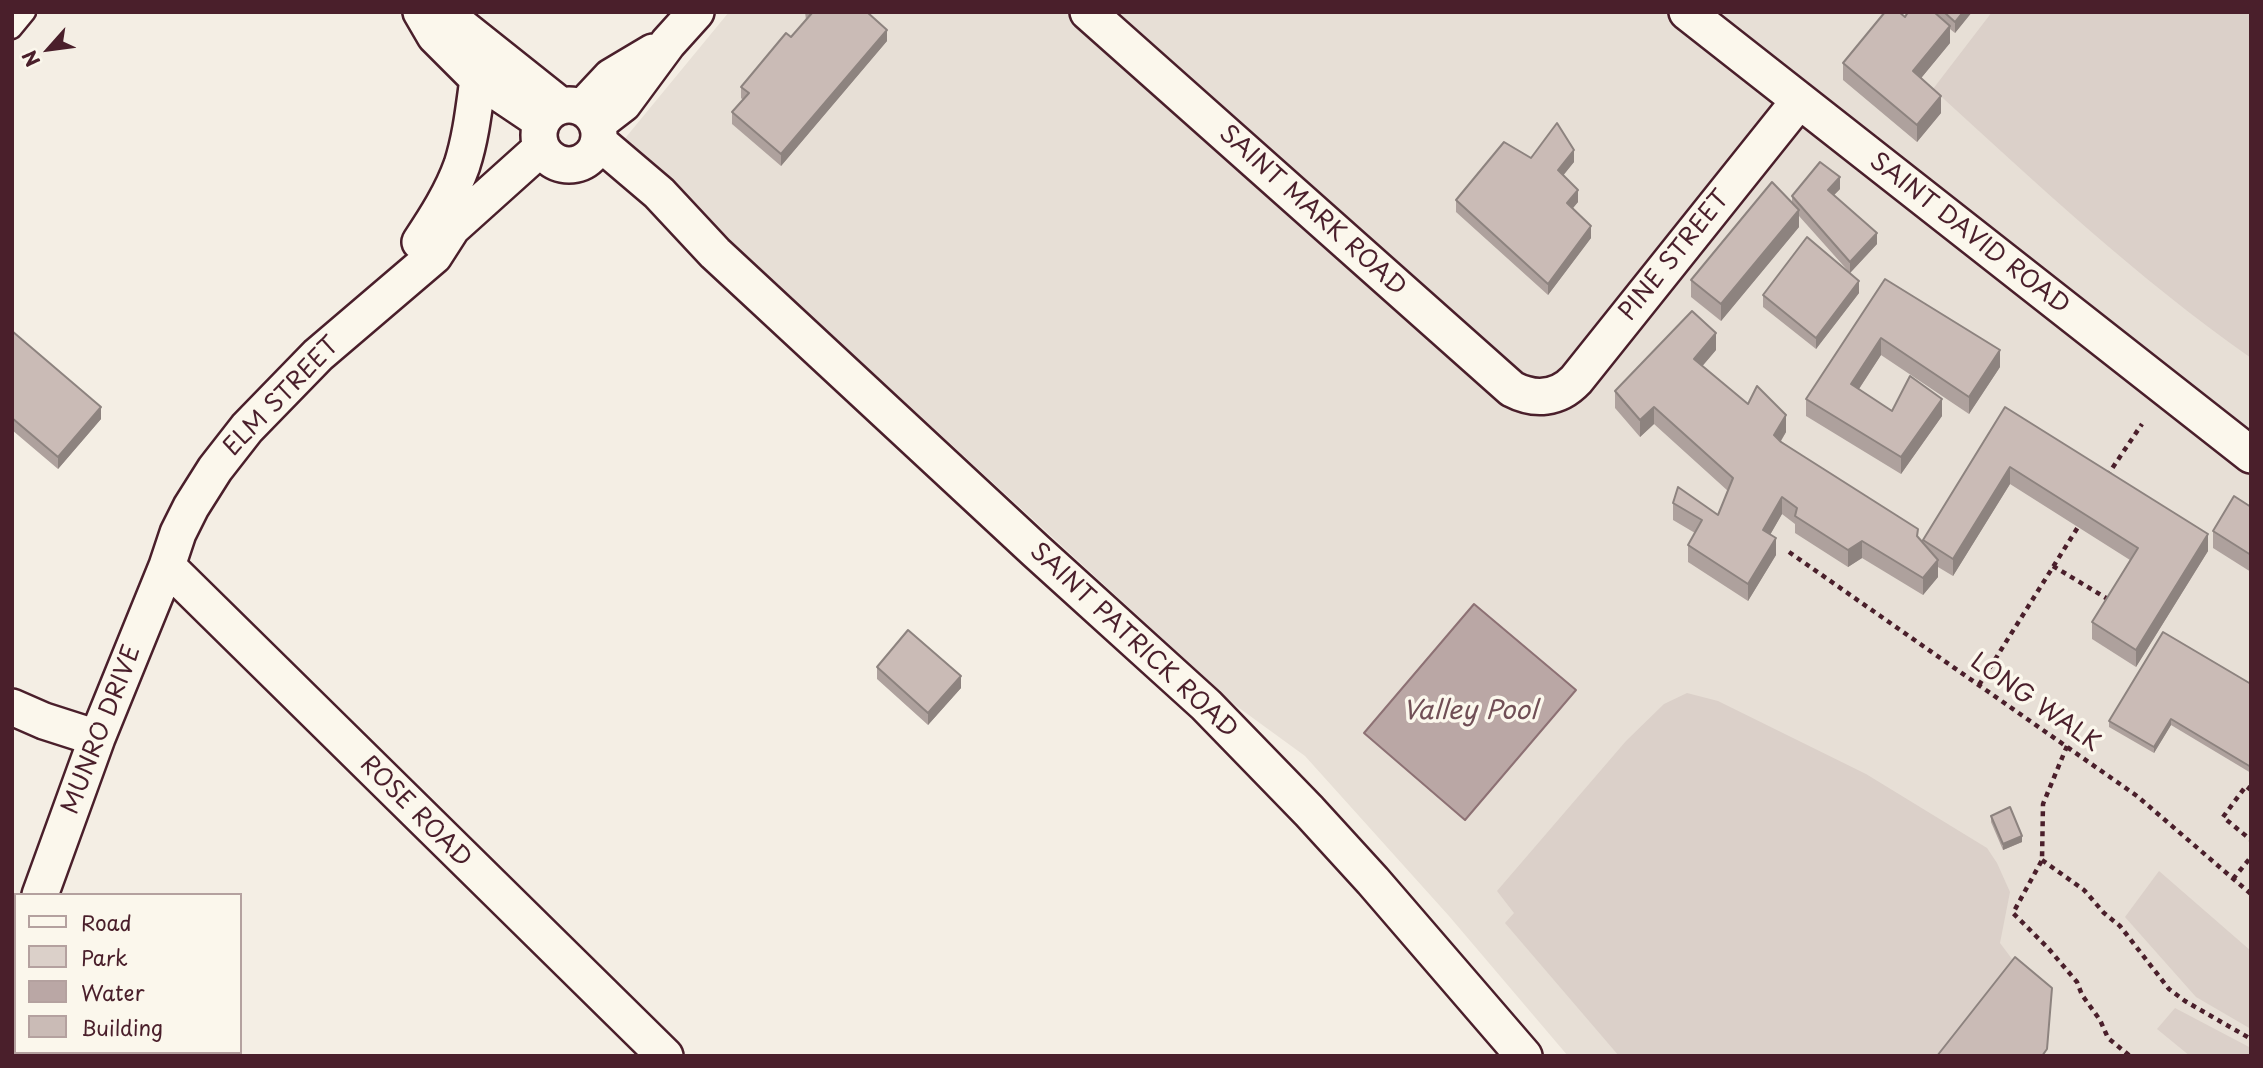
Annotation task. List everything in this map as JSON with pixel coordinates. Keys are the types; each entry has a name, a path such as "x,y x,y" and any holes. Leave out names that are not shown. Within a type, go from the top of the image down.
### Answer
{"street":[{"name":"SAINT PATRICK ROAD","path":"421,12 435,36 478,79 571,134"},
{"name":"SAINT PATRICK ROAD","path":"432,12 453,20 660,224 715,253 1206,705 1373,881 1524,1056"},
{"name":"ELM STREET","path":"167,566 178,533 191,507 215,469 247,428 318,355 434,256 452,228 571,134 623,104 668,43 696,12"},
{"name":"SAINT MARK ROAD","path":"1088,12 1512,389 1541,398"},
{"name":"SAINT DAVID ROAD","path":"1687,12 2251,455"},
{"path":"384,298 453,186 467,148 478,79"},
{"name":"PINE STREET","path":"1541,398 1560,393 1576,380 1799,101"},
{"name":"MUNRO DRIVE","path":"41,893 97,738 167,566"},
{"name":"ROSE ROAD","path":"167,566 665,1056"},
{"path":"12,707 44,721 97,738"}],"lane":[{"path":"12,29 26,12"}],"path":[{"path":"2102,484 2142,424"},
{"path":"1979,685 2078,527"},
{"name":"LONG WALK","path":"1789,552 2137,796 2251,894"},
{"path":"2053,566 2114,603"},
{"path":"2067,747 2043,804 2042,860 2013,913 2049,948 2077,982 2108,1038 2129,1055"},
{"path":"2251,790 2246,786 2223,817 2251,840"},
{"path":"2233,879 2251,857"},
{"path":"2042,860 2084,890 2104,913 2120,926 2169,989 2251,1039"}],"shaded area":[{"path":"729,12 2251,12 2251,1056 1568,1056 1449,916 1305,756 1235,705 622,142"}],"green space":[{"path":"1992,12 2251,12 2251,358 2127,262 1933,89"},
{"path":"1687,693 1718,701 1866,774 1987,848 2010,892 2000,943 2015,963 1942,1056 1619,1056 1505,923 1514,913 1497,891 1626,741 1664,704"},
{"path":"2159,871 2251,951 2251,1029 2196,997 2125,917"},
{"path":"2175,1008 2251,1048 2251,1056 2190,1056 2157,1029"}],"water":[{"name":"Valley Pool","path":"1474,604 1576,690 1465,820 1364,733"}],"building":[{"path":"811,12 867,12 887,30 781,154 732,112 749,93 741,87 786,33 791,37"},
{"path":"1885,12 1899,12 1905,17 1908,12 1934,12 1950,26 1913,71 1941,96 1917,125 1843,63"},
{"path":"1944,12 1963,12 1955,22"},
{"path":"1557,123 1574,150 1558,170 1578,190 1567,203 1591,226 1548,284 1456,200 1504,142 1531,158"},
{"path":"1820,162 1840,177 1828,190 1877,233 1850,262 1792,196"},
{"path":"1772,182 1799,210 1721,304 1691,280"},
{"path":"1807,237 1859,281 1816,338 1763,295"},
{"path":"1885,279 2000,350 1969,397 1881,338 1851,384 1892,411 1910,376 1942,399 1901,457 1806,399"},
{"path":"1692,311 1716,333 1694,359 1748,404 1757,386 1786,415 1774,435 1781,442 1918,529 1917,536 1938,560 1923,578 1862,541 1848,550 1795,516 1797,508 1782,497 1763,530 1776,538 1748,584 1688,545 1702,520 1673,503 1678,487 1718,515 1733,478 1654,407 1640,420 1615,391"},
{"path":"12,331 101,407 58,457 12,418"},
{"path":"2005,407 2208,534 2136,650 2092,622 2138,548 2010,467 1953,559 1923,540"},
{"path":"2234,496 2251,507 2251,555 2213,531"},
{"path":"908,630 961,676 928,713 877,667"},
{"path":"2163,632 2251,684 2251,767 2171,719 2154,747 2109,721"},
{"path":"2010,807 2022,836 2003,844 1991,816"},
{"path":"2015,957 2052,988 2047,1049 2042,1056 1937,1056"}]}
